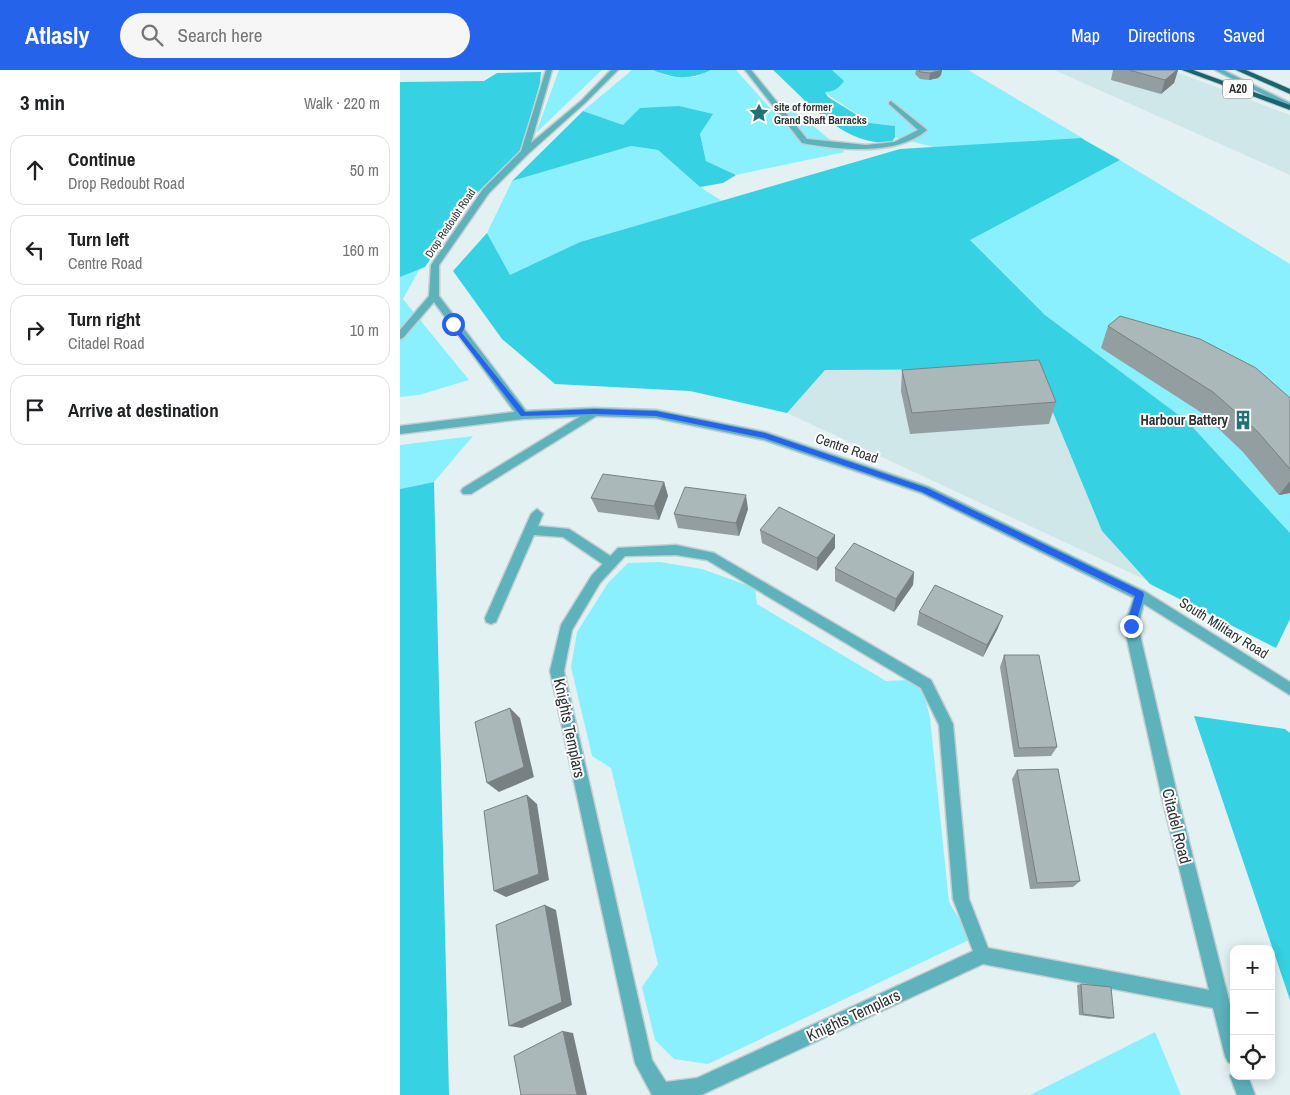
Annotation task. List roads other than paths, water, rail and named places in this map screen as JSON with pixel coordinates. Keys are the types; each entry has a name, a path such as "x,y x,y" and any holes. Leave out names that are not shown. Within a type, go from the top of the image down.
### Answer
{"highway":[{"name":"A20","path":"1186,70 1290,107"},
{"name":"A20","path":"1240,70 1290,92"}],"street":[{"name":"Drop Redoubt Road","path":"525,152 549,70"},
{"name":"Drop Redoubt Road","path":"434,296 435,265 486,191 525,152 583,102 615,70"},
{"path":"748,70 805,141 866,147 896,144 923,130 891,103"},
{"path":"1218,70 1290,107"},
{"path":"400,336 434,296 523,414"},
{"path":"467,491 594,412"},
{"name":"Centre Road","path":"400,430 523,414 594,412 656,414 765,436 925,490 1140,595"},
{"path":"491,618 537,514"},
{"path":"530,530 565,532 611,562"},
{"name":"Knights Templars","path":"676,550 710,556 926,684 946,724 960,899 983,954 698,1087 661,1092 644,1063 557,671 566,629 596,579 622,551 676,550"},
{"name":"South Military Road","path":"1140,595 1290,689"},
{"name":"Citadel Road","path":"1140,595 1131,626 1230,1040"},
{"path":"983,954 1220,1001"},
{"path":"1240,1080 1246,1095"}],"place":[{"name":"site of former Grand Shaft Barracks","path":"759,113"},
{"name":"Harbour Battery","path":"1243,420"}]}
